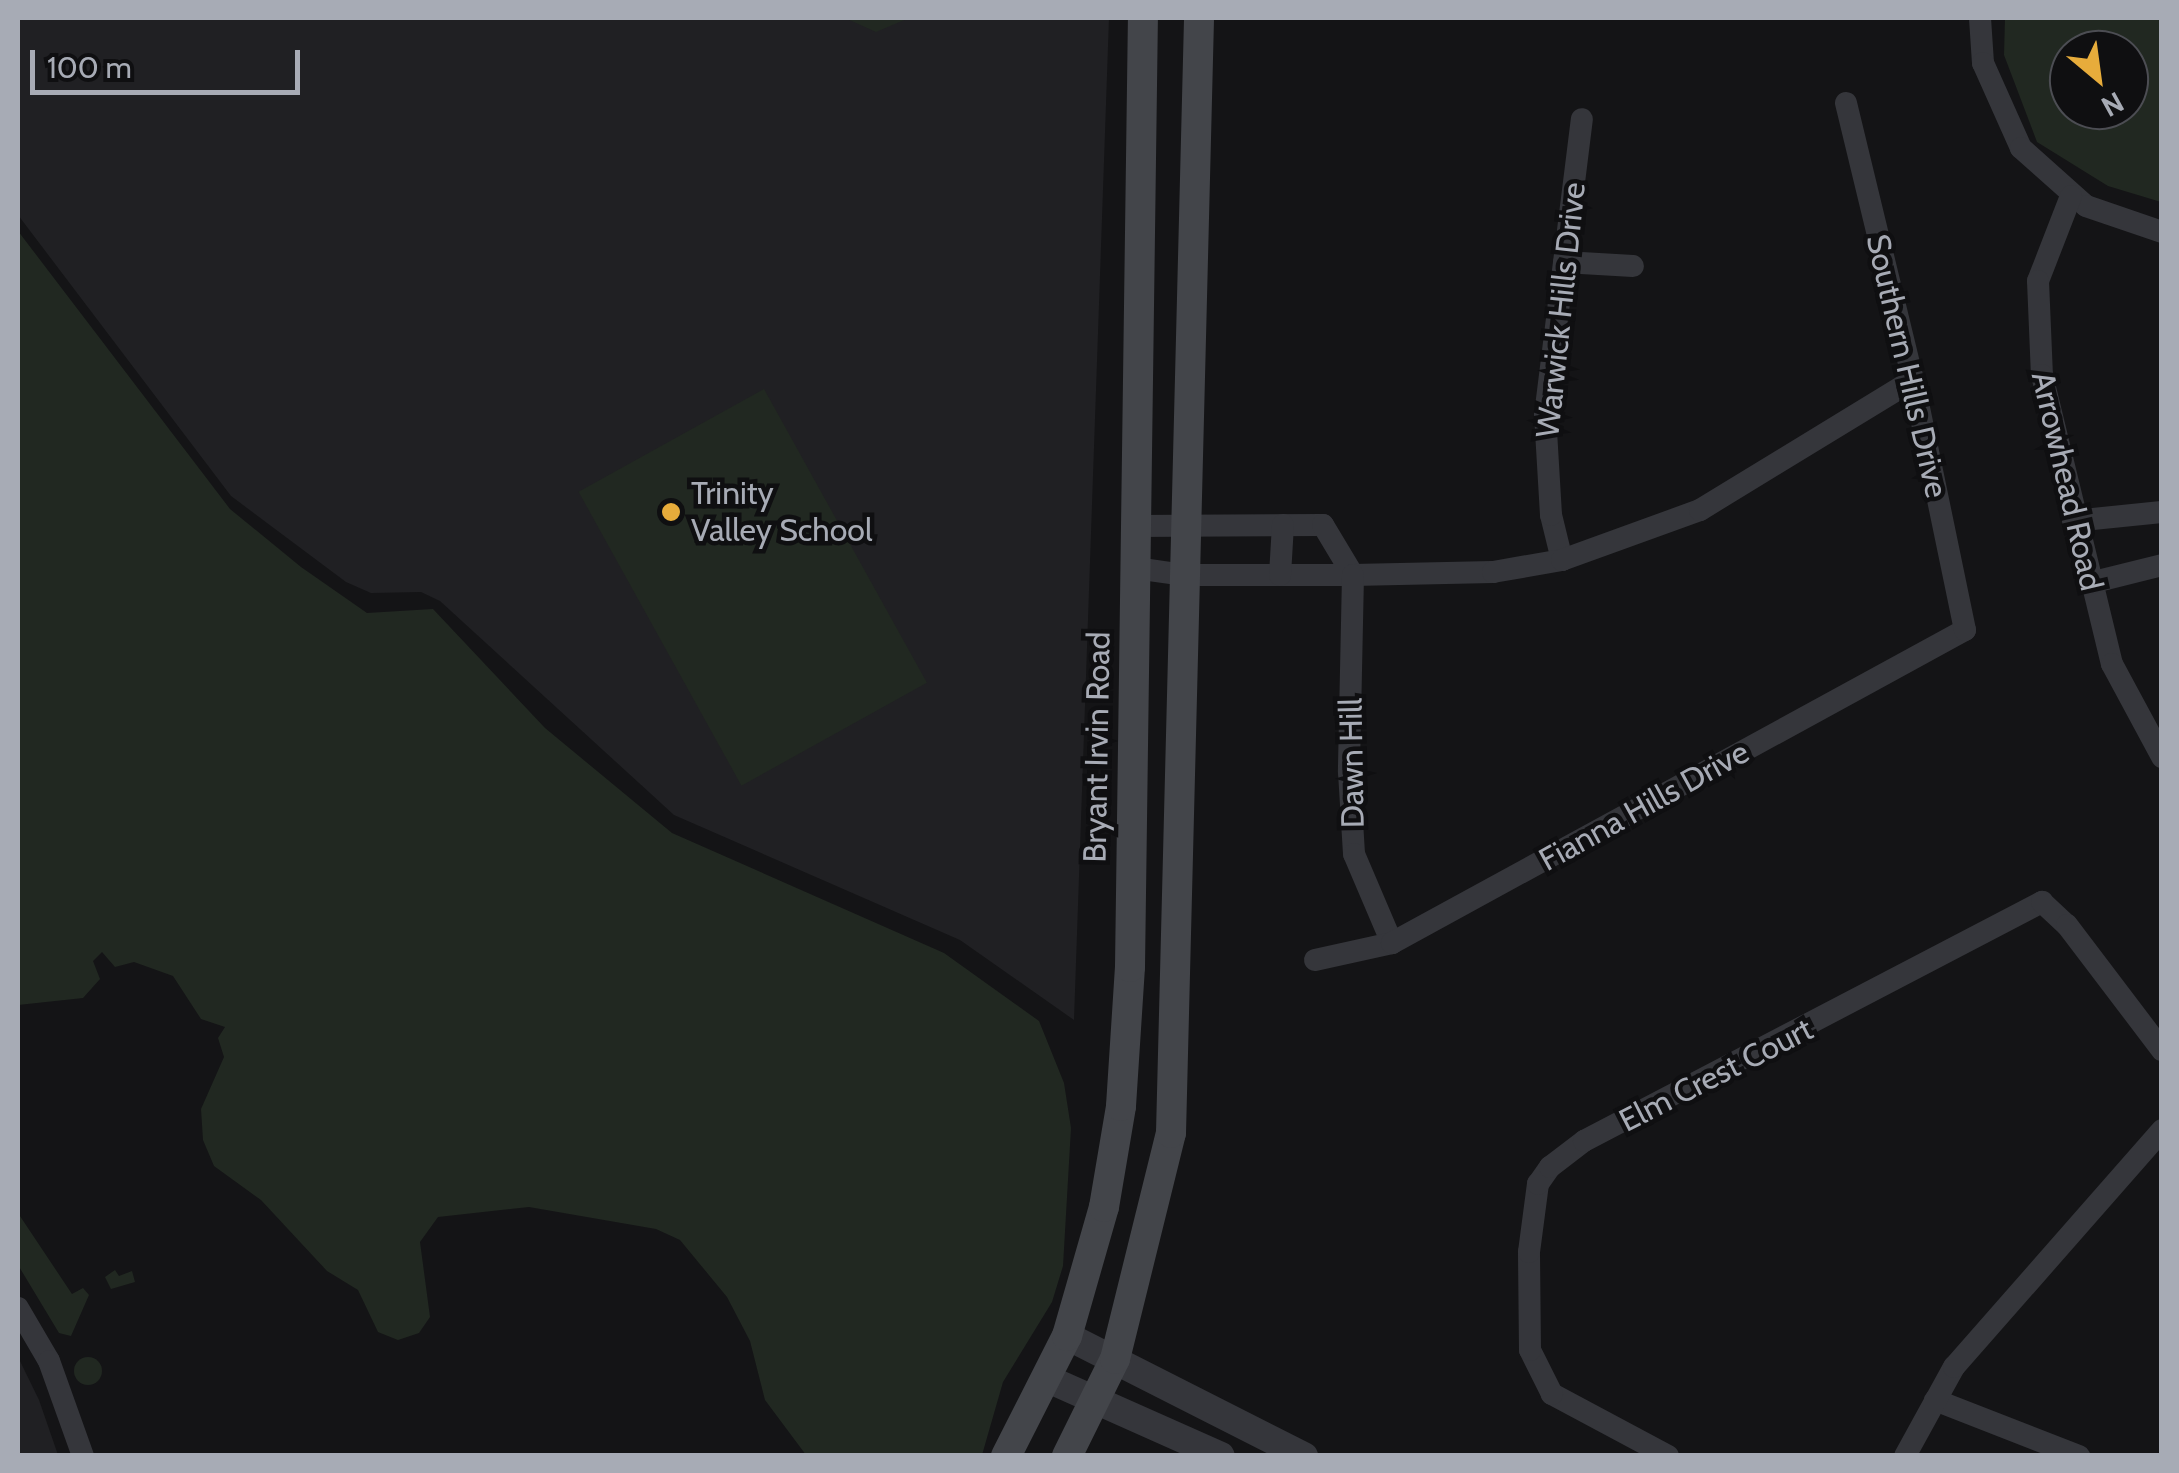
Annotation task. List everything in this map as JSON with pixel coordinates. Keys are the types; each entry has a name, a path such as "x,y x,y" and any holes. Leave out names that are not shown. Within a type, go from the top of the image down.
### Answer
{"main road":[{"name":"Bryant Irvin Road","path":"1006,1456 1067,1336 1104,1207 1122,1106 1143,18"},
{"path":"1067,1456 1115,1359 1171,1133 1184,575 1200,141 1199,18"},
{"path":"1200,141 1213,105 1214,18"}],"street":[{"path":"1980,18 1983,64 2000,112 2021,148 2070,196 2162,232"},
{"name":"Southern Hills Drive","path":"1846,103 1913,380 1964,630"},
{"name":"Warwick Hills Drive","path":"1562,560 1551,515 1545,415 1582,119"},
{"name":"Arrowhead Road","path":"2070,196 2038,281 2036,337 2073,521 2112,664 2162,757"},
{"path":"1564,262 1634,266"},
{"path":"1135,568 1184,575 1353,576 1493,572 1562,560 1700,510 1913,380"},
{"path":"2073,521 2162,512"},
{"path":"1133,526 1323,525 1353,576"},
{"path":"1280,575 1283,526"},
{"path":"2090,584 2162,565"},
{"name":"Dawn Hill","path":"1353,576 1349,772 1354,854 1392,943"},
{"name":"Fianna Hills Drive","path":"1315,960 1392,943 1964,630"},
{"name":"Elm Crest Court","path":"1668,1456 1552,1394 1530,1350 1526,1272 1534,1200 1550,1167 1584,1141 2042,902 2067,924 2162,1050"},
{"path":"1905,1456 1935,1400 1985,1328 2162,1130"},
{"path":"18,1308 48,1361 82,1456"},
{"path":"1067,1336 1304,1456"},
{"path":"1048,1379 1221,1456"},
{"path":"1935,1400 2079,1456"}],"shaded area":[{"name":"Trinity Valley School","path":"18,18 1109,18 1074,1020 960,940 674,815 440,601 421,592 371,593 346,582 231,496 18,215"},
{"path":"845,18 909,18 876,32"},
{"path":"2005,18 2161,18 2161,202 2108,186 2037,142 2004,55"},
{"path":"18,231 230,509 301,567 367,613 433,609 545,728 672,833 944,953 1039,1021 1064,1083 1071,1128 1063,1266 1052,1302 1003,1382 982,1455 806,1455 765,1400 750,1341 727,1297 680,1240 656,1229 529,1207 438,1217 420,1242 430,1317 419,1333 398,1340 378,1332 358,1290 327,1271 261,1200 214,1166 203,1140 201,1109 224,1057 218,1038 225,1027 201,1019 173,976 134,962 115,967 102,952 93,961 100,979 83,998 18,1005"},
{"path":"764,389 927,683 741,786 579,492"},
{"path":"18,1213 72,1294 83,1288 89,1295 71,1336 59,1333 18,1265"},
{"path":"115,1270 119,1276 132,1271 135,1282 111,1289 105,1277"},
{"path":"18,1357 39,1400 58,1455 18,1455"},
{"path":"88,1357 98,1361 102,1371 98,1381 88,1385 78,1381 74,1371 78,1361"}],"place":[{"name":"Trinity Valley School","path":"671,512"}]}
